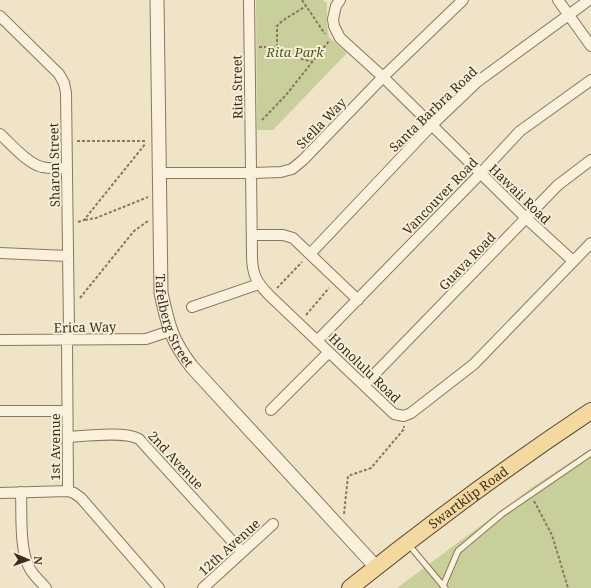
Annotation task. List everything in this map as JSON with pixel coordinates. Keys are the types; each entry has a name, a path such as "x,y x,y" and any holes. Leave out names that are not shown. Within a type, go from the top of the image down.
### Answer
{"main road":[{"name":"Swartklip Road","path":"350,588 407,542 502,472 591,411"}],"street":[{"name":"Tafelberg Street","path":"157,0 161,293 170,331 177,347 192,367 376,567"},
{"name":"Rita Street","path":"249,0 251,173"},
{"name":"Hawaii Road","path":"340,0 334,12 337,33 340,38 383,77 480,174 573,261"},
{"name":"Stella Way","path":"160,173 251,173 286,171 297,165 383,77 463,0"},
{"path":"558,0 591,46"},
{"name":"Santa Barbra Road","path":"310,254 431,126 478,82 589,0"},
{"name":"Sharon Street","path":"0,16 56,71 64,83 66,93 69,330 67,340"},
{"name":"Vancouver Road","path":"318,341 520,131 591,80"},
{"path":"0,134 37,166 46,168 67,168"},
{"name":"Guava Road","path":"364,385 562,182 591,160"},
{"name":"Honolulu Road","path":"251,173 253,270 259,284 391,412 398,415 404,416 411,413 474,364 591,243"},
{"path":"252,234 289,236 293,238 358,300"},
{"path":"0,253 68,256"},
{"path":"192,307 259,284"},
{"name":"Erica Way","path":"0,340 146,339 170,331"},
{"name":"1st Avenue","path":"67,340 68,491 77,495 85,502 159,588"},
{"path":"271,410 329,352"},
{"path":"0,411 67,411"},
{"name":"2nd Avenue","path":"68,437 124,435 134,436 139,439 242,552"},
{"path":"0,493 68,491"},
{"path":"21,492 25,557 30,570 46,588"},
{"name":"12th Avenue","path":"202,588 273,524"}],"lane":[{"path":"407,542 444,587 458,551 502,514 591,453"}],"path":[{"path":"302,0 325,35"},
{"path":"277,47 277,26 282,21 306,6"},
{"path":"258,124 286,95 333,36"},
{"path":"255,47 277,47 290,56 312,62"},
{"path":"72,141 151,141"},
{"path":"84,220 147,141"},
{"path":"74,224 84,220 96,218 151,196"},
{"path":"79,299 134,231 151,220"},
{"path":"270,296 310,254"},
{"path":"298,323 337,280"},
{"path":"343,519 348,476 371,468 404,429 404,416"},
{"path":"530,495 552,536 568,588"}],"green space":[{"name":"Rita Park","path":"256,0 323,0 327,3 327,25 329,37 347,53 273,130 257,130"},
{"path":"591,449 591,588 397,588 534,486"}]}
